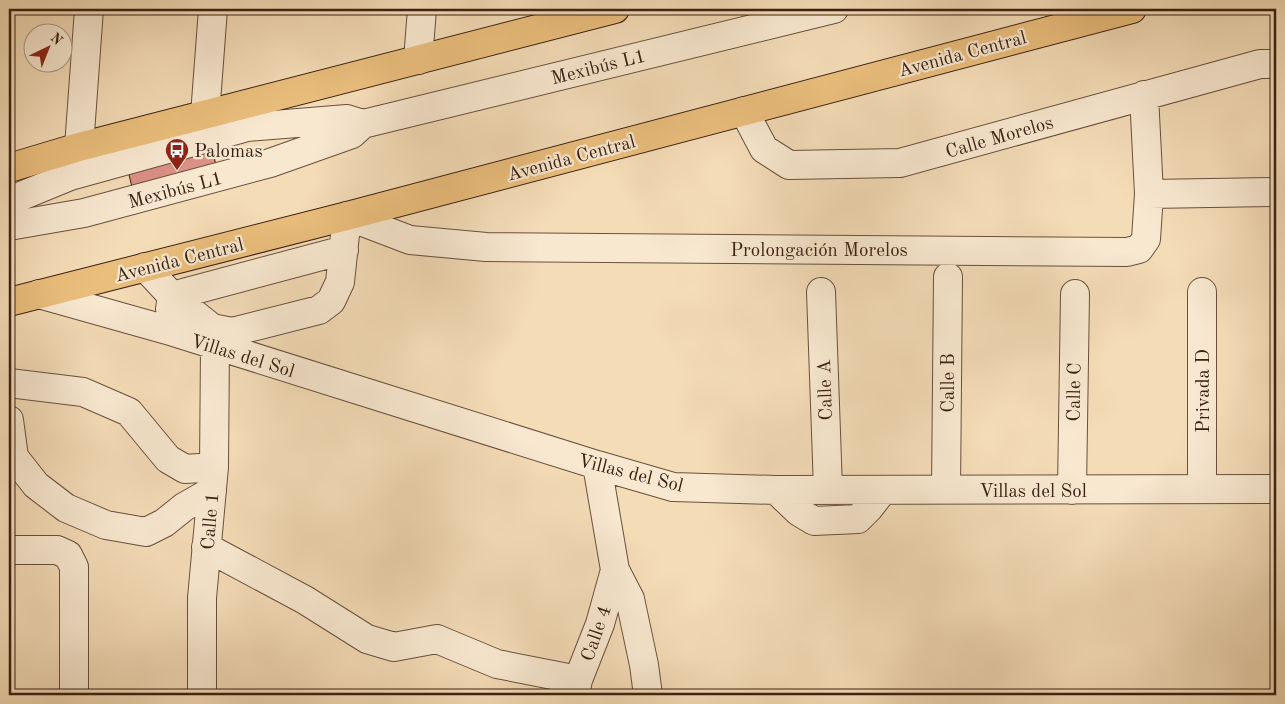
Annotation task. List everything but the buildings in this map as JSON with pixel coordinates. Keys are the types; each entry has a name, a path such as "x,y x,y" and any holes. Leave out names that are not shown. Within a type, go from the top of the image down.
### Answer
{"highway":[{"path":"9,168 79,147 418,60 548,17 615,9"},
{"name":"Avenida Central","path":"9,302 348,216 744,111 1090,14 1132,9"}],"street":[{"path":"79,147 89,9"},
{"path":"205,114 213,9"},
{"path":"418,60 422,9"},
{"name":"Mexibús L1","path":"9,226 84,213 270,163 352,134 363,124 834,9"},
{"name":"Calle Morelos","path":"744,111 764,149 789,165 900,164 1260,64 1276,64"},
{"name":"Prolongación Morelos","path":"348,216 410,240 486,247 1127,252 1140,249 1146,239 1150,194 1144,95"},
{"name":"Mexibús L1","path":"9,201 70,176 247,127 347,118 363,124"},
{"path":"1150,194 1276,192"},
{"path":"145,267 172,296 212,328 232,332 319,310 331,301 340,282 348,216"},
{"path":"172,296 344,250"},
{"name":"Calle B","path":"946,489 948,277"},
{"name":"Calle A","path":"820,292 828,489"},
{"name":"Privada D","path":"1202,292 1202,489"},
{"name":"Villas del Sol","path":"39,294 167,330 673,487 776,490 1276,489"},
{"name":"Calle C","path":"1072,490 1075,294"},
{"path":"167,330 172,296"},
{"name":"Calle 1","path":"202,695 202,598 213,479 215,346"},
{"path":"9,383 83,392 129,412 168,459 185,469 213,479 164,523 146,532 106,525 66,508 36,485 14,457 9,420"},
{"path":"598,465 615,570 630,599 644,665 648,695"},
{"path":"776,490 799,512 814,521 858,518 869,508 883,490"},
{"path":"206,547 305,600 367,640 394,647 437,639 498,664 576,688"},
{"path":"9,550 57,550 68,555 74,567 74,695"},
{"name":"Calle 4","path":"576,688 600,624 615,570"}],"place":[{"name":"Palomas","path":"177,171"}]}
